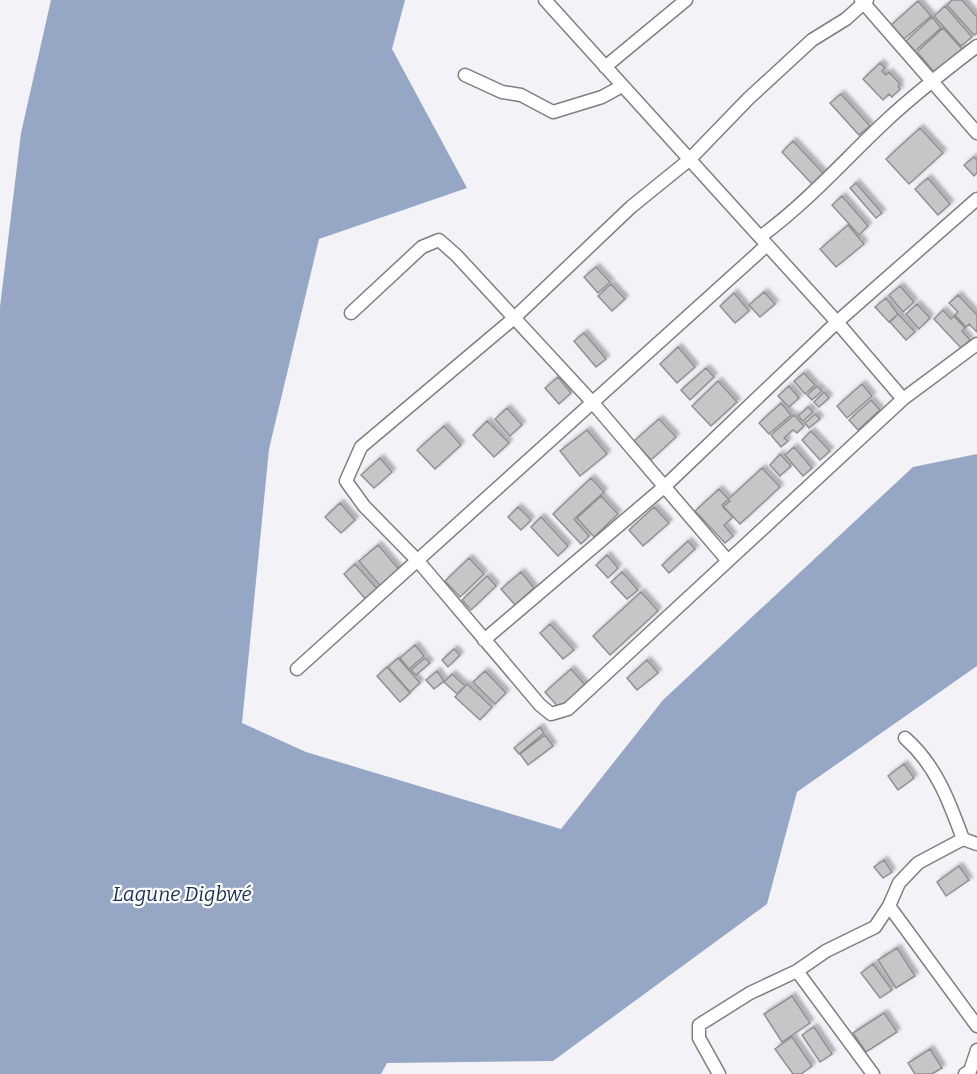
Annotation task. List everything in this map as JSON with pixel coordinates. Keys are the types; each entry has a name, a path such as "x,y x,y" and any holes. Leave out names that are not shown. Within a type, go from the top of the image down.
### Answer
{"street":[{"path":"545,0 837,322 903,399"},
{"path":"605,67 686,0"},
{"path":"977,133 864,1 846,19 812,40 747,99 689,160 631,207 513,320 361,447 346,481 354,493 418,561 484,640 551,714 568,709 903,399 977,344"},
{"path":"297,669 593,403 840,169 888,120 932,81 977,46"},
{"path":"465,75 502,92 521,95 553,112 602,97 622,86"},
{"path":"484,640 664,487 837,322 977,199"},
{"path":"351,313 422,247 439,240 456,255 513,320 593,403 728,561"},
{"path":"905,738 932,766 950,801 963,839"},
{"path":"719,1074 699,1038 699,1025 750,993 797,971 826,951 875,927 889,906 899,883 918,863 963,839 977,844"},
{"path":"889,906 977,1026"},
{"path":"797,971 873,1074"},
{"path":"965,1074 970,1071 977,1050"}],"water":[{"name":"Lagune Digbwé","path":"51,0 405,0 392,49 467,188 319,239 269,449 242,723 306,752 561,829 663,700 913,467 977,454 977,666 797,792 767,904 553,1061 387,1063 381,1074 0,1074 0,307 21,133"}],"building":[{"path":"952,0 962,0 977,17 977,33 974,35 947,5"},
{"path":"918,1 931,16 904,39 891,25"},
{"path":"945,6 972,37 961,46 934,16"},
{"path":"932,17 941,28 915,51 906,41"},
{"path":"943,28 962,49 935,73 917,52"},
{"path":"880,63 885,68 882,71 886,75 889,72 900,84 898,86 900,89 892,97 889,94 883,100 863,79"},
{"path":"841,94 870,126 859,135 830,103"},
{"path":"920,128 943,153 909,184 886,159"},
{"path":"793,141 824,174 813,185 782,152"},
{"path":"974,157 977,160 977,173 974,176 964,165"},
{"path":"928,178 950,204 938,215 915,189"},
{"path":"856,183 882,213 876,218 850,188"},
{"path":"842,196 868,226 859,235 832,205"},
{"path":"848,225 864,244 836,267 820,249"},
{"path":"596,267 610,282 598,293 584,277"},
{"path":"611,284 625,299 612,311 598,296"},
{"path":"900,286 914,302 903,312 889,295"},
{"path":"764,292 775,304 760,317 749,305"},
{"path":"734,293 749,311 735,323 720,306"},
{"path":"958,295 977,315 977,332 969,324 966,327 955,315 958,312 949,303"},
{"path":"886,298 898,314 889,322 875,307"},
{"path":"917,304 930,318 919,329 906,314"},
{"path":"943,310 951,319 954,316 965,328 962,331 970,340 961,348 934,319"},
{"path":"898,314 915,332 906,340 890,322"},
{"path":"584,333 606,359 596,367 574,341"},
{"path":"678,347 695,367 677,383 660,364"},
{"path":"706,368 714,377 690,400 681,390"},
{"path":"804,373 815,385 805,394 794,381"},
{"path":"558,377 571,393 559,404 545,388"},
{"path":"718,381 737,402 711,426 692,406"},
{"path":"862,384 872,396 847,418 837,406"},
{"path":"789,386 799,398 789,407 778,396"},
{"path":"817,386 822,391 812,400 807,395"},
{"path":"824,392 829,398 819,407 814,402"},
{"path":"871,400 880,410 858,430 849,420"},
{"path":"781,403 791,415 769,434 759,423"},
{"path":"808,407 813,412 803,421 798,416"},
{"path":"507,408 522,425 510,436 495,419"},
{"path":"815,414 820,419 809,428 805,423"},
{"path":"794,415 804,426 797,433 793,430 784,438 788,441 781,447 771,435"},
{"path":"659,419 676,437 651,460 634,441"},
{"path":"487,421 509,443 494,457 473,435"},
{"path":"444,426 461,445 435,469 417,450"},
{"path":"587,430 607,454 580,476 560,451"},
{"path":"811,431 830,451 820,460 802,440"},
{"path":"794,447 812,468 803,476 785,455"},
{"path":"780,454 791,466 780,476 770,465"},
{"path":"380,458 392,472 374,488 361,475"},
{"path":"762,468 780,487 740,524 722,505"},
{"path":"591,478 604,492 574,519 589,536 581,544 553,514"},
{"path":"719,489 730,501 723,507 733,517 724,525 733,536 725,543 695,511"},
{"path":"601,496 618,514 594,537 577,518"},
{"path":"340,503 355,520 341,533 325,517"},
{"path":"518,507 531,520 521,530 508,517"},
{"path":"654,507 669,523 643,546 629,530"},
{"path":"541,517 568,546 558,556 531,527"},
{"path":"688,541 695,549 669,573 662,565"},
{"path":"378,545 403,574 384,590 359,561"},
{"path":"607,555 618,568 608,578 596,565"},
{"path":"469,558 484,574 460,597 445,581"},
{"path":"355,564 379,591 367,601 344,574"},
{"path":"521,572 534,588 515,605 501,589"},
{"path":"622,572 638,590 627,599 611,582"},
{"path":"487,576 496,586 471,610 462,600"},
{"path":"641,592 658,611 610,655 593,636"},
{"path":"550,624 574,650 563,659 540,633"},
{"path":"415,645 424,656 409,669 400,658"},
{"path":"454,649 460,655 448,667 442,660"},
{"path":"398,658 420,683 410,692 388,667"},
{"path":"425,658 430,663 416,675 411,670"},
{"path":"647,660 658,673 637,690 627,678"},
{"path":"387,667 410,693 400,702 377,676"},
{"path":"571,669 586,686 560,709 545,692"},
{"path":"437,671 444,681 434,689 426,680"},
{"path":"485,671 506,693 495,704 473,682"},
{"path":"452,674 465,686 457,694 444,682"},
{"path":"467,684 492,707 480,720 455,697"},
{"path":"540,727 544,733 519,754 514,748"},
{"path":"545,735 553,746 528,765 520,754"},
{"path":"904,764 914,778 898,790 888,776"},
{"path":"884,860 892,872 883,878 874,867"},
{"path":"959,866 969,880 946,896 937,882"},
{"path":"897,948 915,976 896,988 878,960"},
{"path":"873,964 892,990 880,998 861,973"},
{"path":"792,996 810,1023 782,1042 764,1014"},
{"path":"884,1013 897,1032 866,1052 853,1033"},
{"path":"814,1027 832,1054 820,1062 802,1035"},
{"path":"792,1037 812,1066 801,1074 793,1074 775,1049"},
{"path":"930,1049 942,1068 932,1074 915,1074 908,1063"}]}
